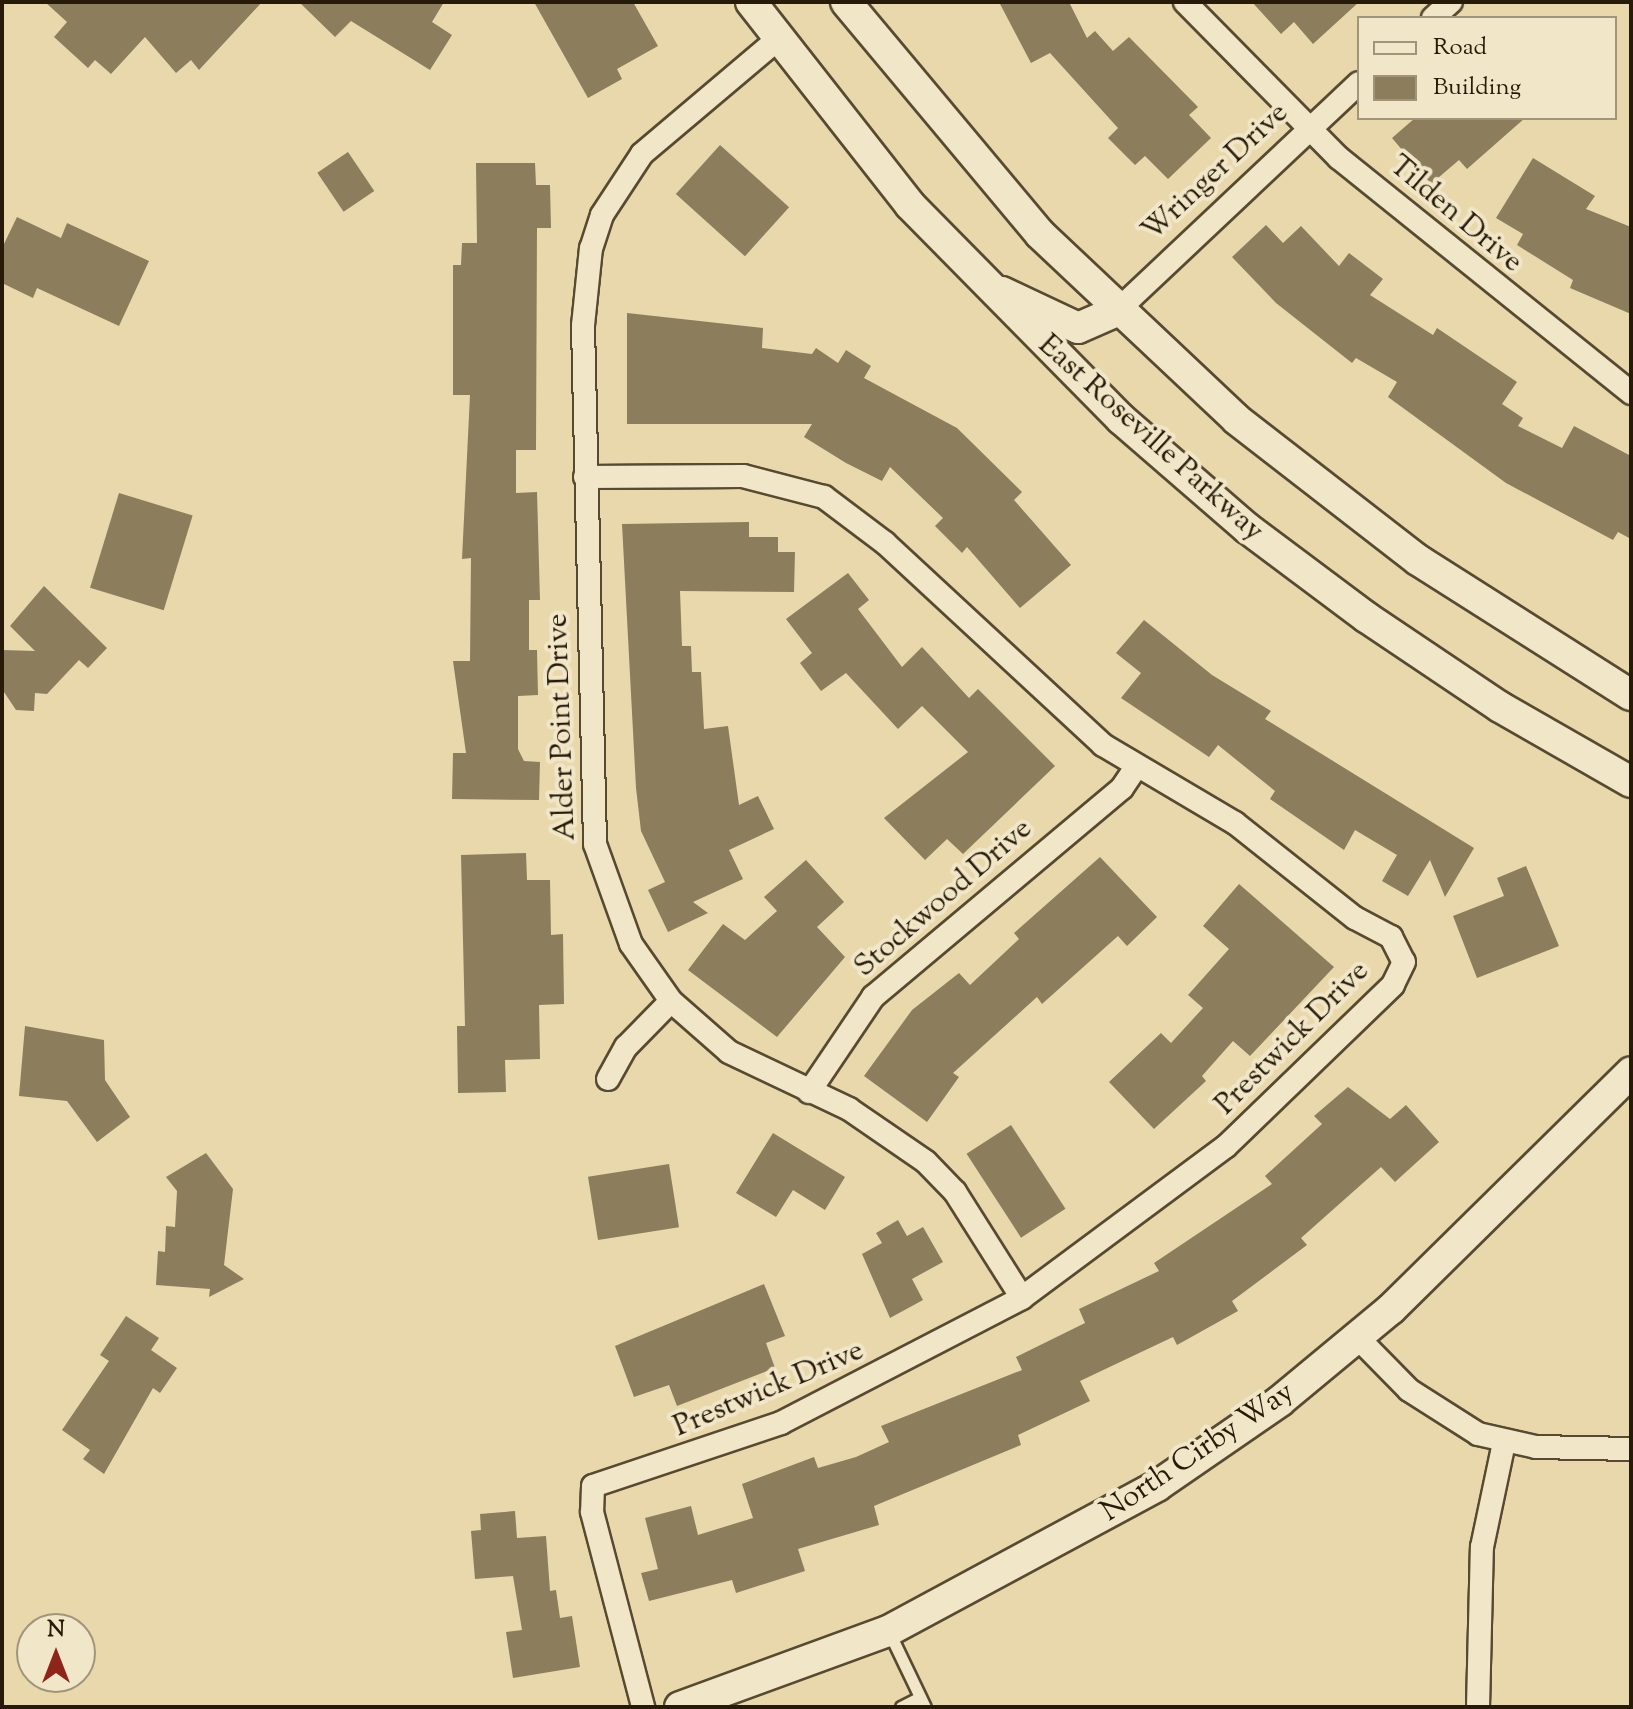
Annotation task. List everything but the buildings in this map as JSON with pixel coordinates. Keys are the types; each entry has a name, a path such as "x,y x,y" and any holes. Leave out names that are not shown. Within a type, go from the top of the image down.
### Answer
{"main road":[{"name":"East Roseville Parkway","path":"751,2 778,39 982,283 1121,419 1247,528 1500,707 1631,782"},
{"path":"846,2 1029,222 1117,311 1360,518 1631,695"},
{"path":"982,283 1078,328 1117,311"},
{"name":"North Cirby Way","path":"680,1707 888,1631 1157,1486 1357,1337 1631,1072"}],"street":[{"name":"Tilden Drive","path":"1185,2 1307,129 1462,263 1631,393"},
{"path":"1435,16 1451,2"},
{"name":"Alder Point Drive","path":"778,39 670,125 602,215 584,286 585,477 595,844 631,944 671,1001 729,1052 809,1092 926,1162 955,1192 1022,1298"},
{"name":"Wringer Drive","path":"1117,311 1357,85"},
{"name":"Prestwick Drive","path":"585,477 715,474 824,497 865,525 1066,714 1136,767 1235,823 1355,918 1391,937 1404,962 1393,985 1225,1147 1022,1298 781,1423 593,1486 592,1512 643,1707"},
{"name":"Stockwood Drive","path":"809,1092 873,997 1122,788 1136,767"},
{"path":"608,1079 626,1047 671,1001"},
{"path":"1357,1337 1428,1404 1504,1443 1631,1449"},
{"path":"1478,1707 1482,1547 1504,1443"}],"lane":[{"path":"888,1631 922,1703 901,1707"}]}
